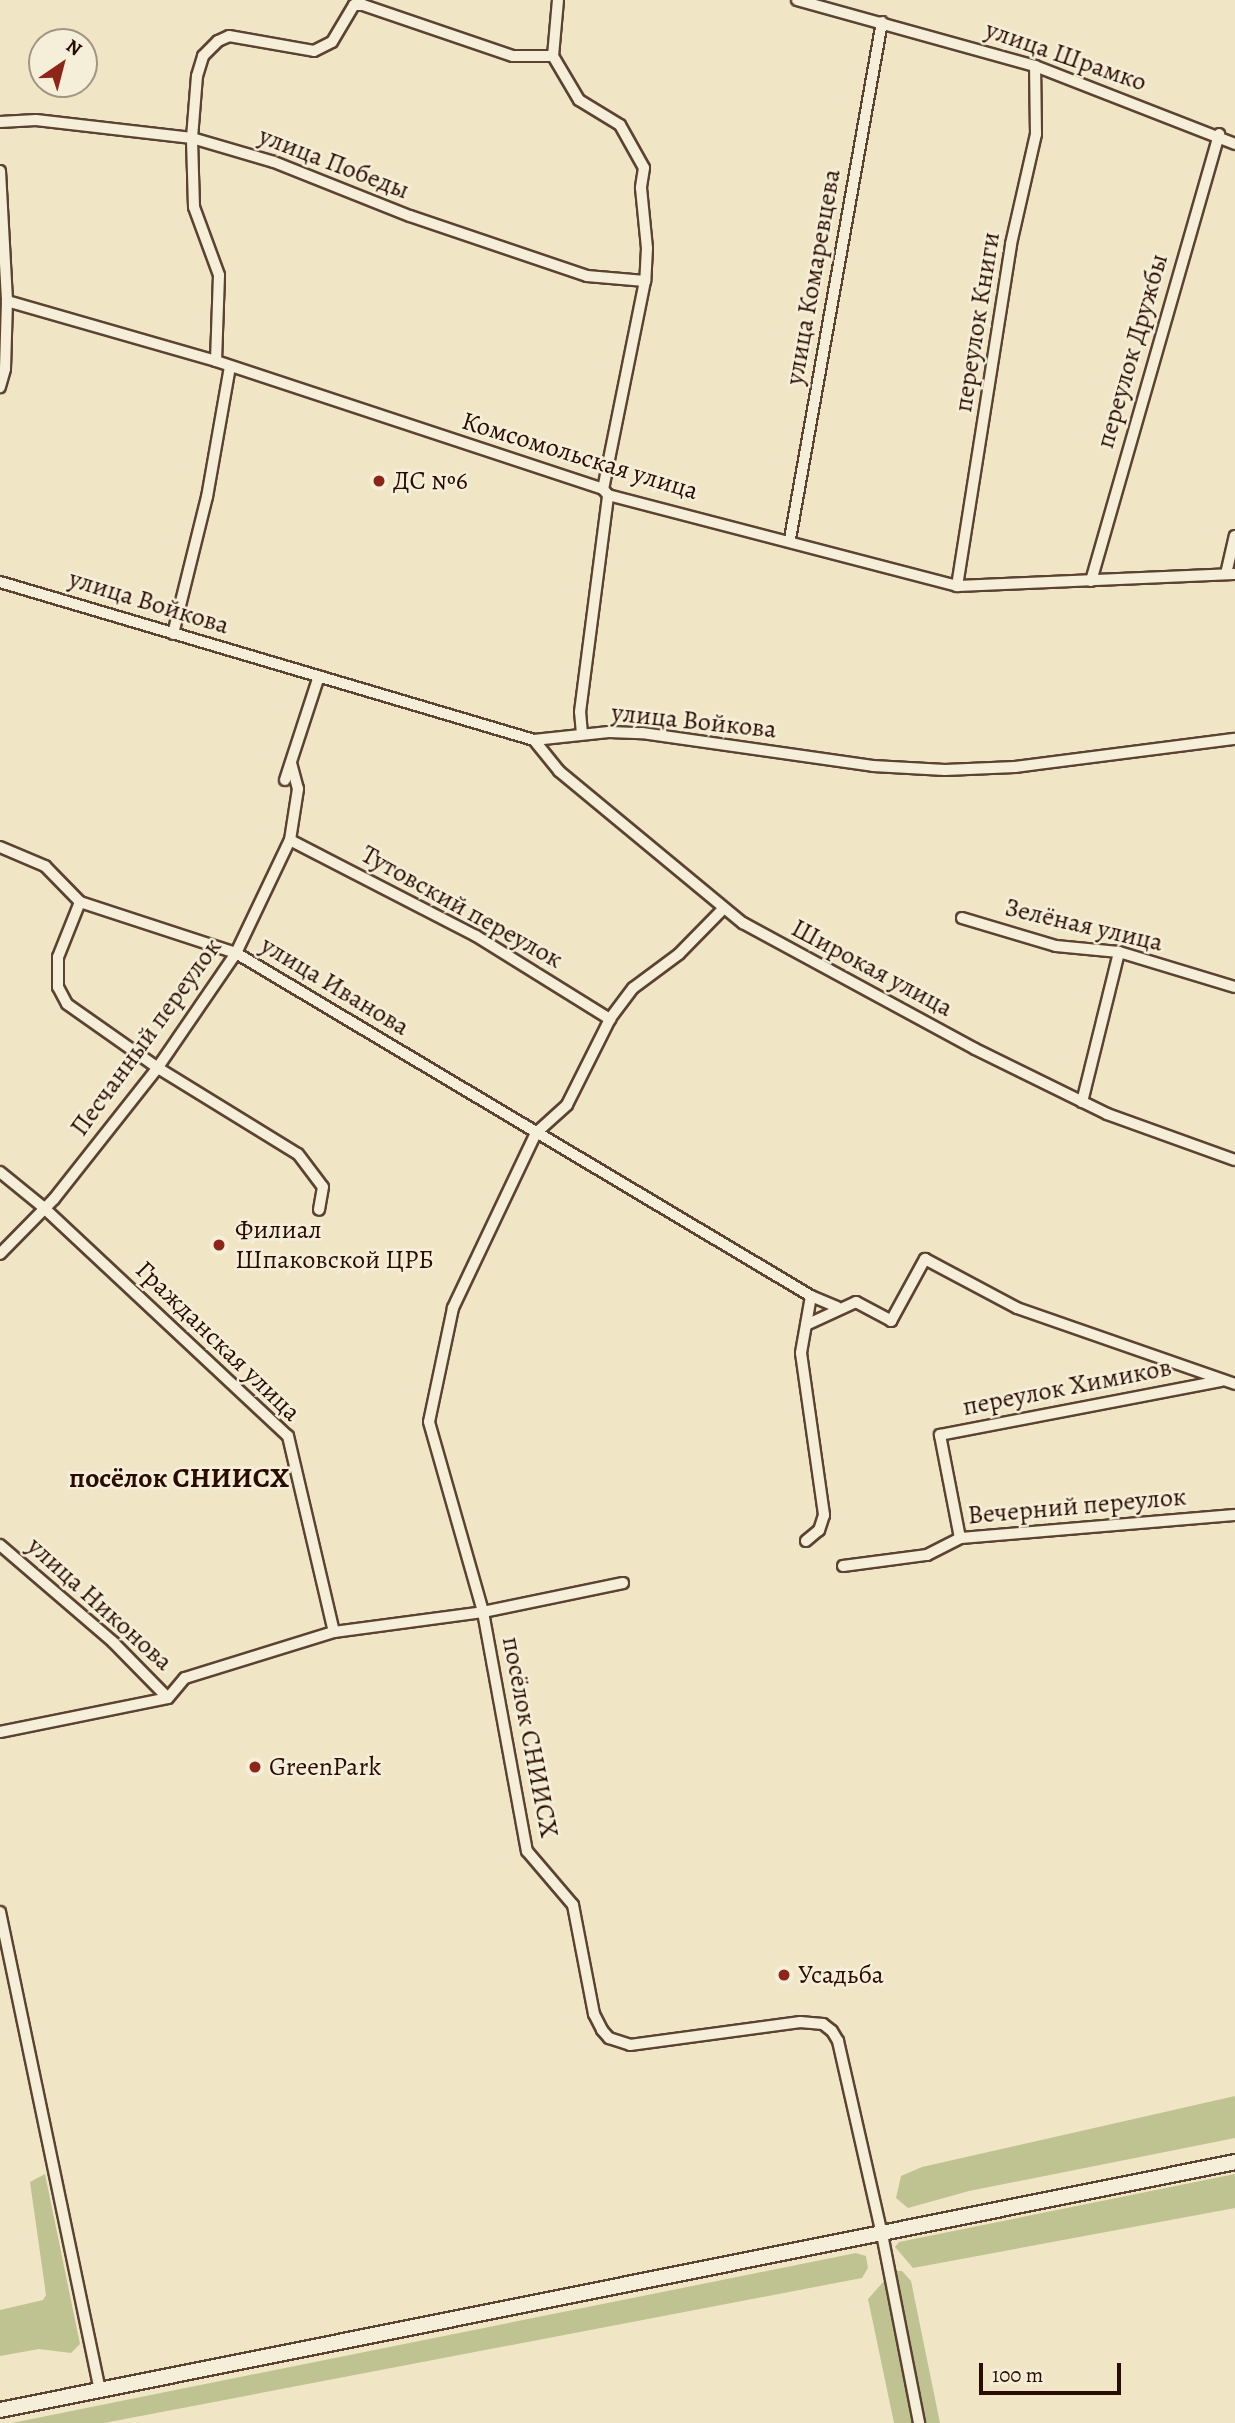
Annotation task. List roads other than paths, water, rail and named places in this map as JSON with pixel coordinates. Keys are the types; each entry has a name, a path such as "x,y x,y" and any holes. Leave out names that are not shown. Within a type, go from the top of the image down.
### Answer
{"street":[{"path":"558,0 553,56 579,100 620,125 638,150 644,169 641,188 647,247 645,281 606,492 580,712 582,734"},
{"name":"улица Шрамко","path":"797,0 1035,66 1219,134 1235,144"},
{"path":"216,361 219,275 201,235 194,207 192,138 197,76 203,56 218,41 229,36 314,51 332,42 354,5 374,7 513,56 553,56"},
{"name":"улица Комаревцева","path":"790,539 881,22"},
{"name":"переулок Книги","path":"957,586 1011,244 1036,134 1035,66"},
{"name":"улица Победы","path":"0,122 36,120 192,138 274,162 410,216 587,276 645,281"},
{"name":"переулок Дружбы","path":"1091,581 1219,134"},
{"path":"0,171 2,265 7,300 5,369 0,387"},
{"name":"Комсомольская улица","path":"7,300 216,361 606,492 790,539 957,586 1231,574"},
{"path":"173,634 210,484 230,367"},
{"path":"1231,574 1235,536"},
{"name":"улица Войкова","path":"0,582 534,740 582,734 642,733 860,764 945,770 1015,767 1235,738"},
{"path":"285,780 319,676"},
{"name":"Широкая улица","path":"534,740 559,771 723,909 786,948 1082,1102 1147,1132 1235,1160"},
{"name":"Песчанный переулок","path":"43,1207 158,1068 236,953 290,840 298,789 291,763"},
{"name":"Тутовский переулок","path":"290,840 476,936 610,1019"},
{"name":"улица Иванова","path":"0,847 45,866 80,902 236,953 811,1296 837,1307 856,1302 891,1321 925,1259 1017,1308 1223,1381"},
{"path":"80,902 58,957 58,987 67,1004 158,1068 298,1154 323,1186 319,1210"},
{"path":"536,1133 567,1105 610,1019 634,988 679,954 723,909"},
{"name":"Зелёная улица","path":"962,918 1056,946 1119,952 1235,987"},
{"path":"1082,1102 1119,952"},
{"name":"посёлок СНИИСХ","path":"536,1133 453,1308 429,1422 483,1612 527,1851 573,1905 594,2014 609,2038 631,2045 800,2021 823,2024 838,2040 882,2234 919,2423"},
{"name":"Гражданская улица","path":"0,1172 43,1207 288,1436 334,1632"},
{"path":"0,1254 43,1207"},
{"path":"806,1541 819,1530 824,1516 801,1353 811,1296"},
{"path":"806,1325 837,1307"},
{"path":"1223,1381 1235,1384"},
{"name":"переулок Химиков","path":"960,1538 940,1435 1223,1381"},
{"name":"Вечерний переулок","path":"843,1566 927,1555 960,1538 1235,1515"},
{"name":"улица Никонова","path":"0,1545 113,1642 168,1698"},
{"name":"посёлок СНИИСХ","path":"168,1698 185,1678 334,1632 483,1612 624,1583"},
{"path":"0,1732 168,1698"},
{"path":"0,1912 100,2389"},
{"path":"0,2410 1235,2162"}],"place":[{"name":"ДС №6","path":"379,481"},
{"name":"Филиал Шпаковской ЦРБ","path":"219,1245"},
{"name":"GreenPark","path":"255,1767"},
{"name":"Усадьба","path":"784,1975"}],"district":[{"name":"посёлок СНИИСХ","path":"179,1478"}]}
